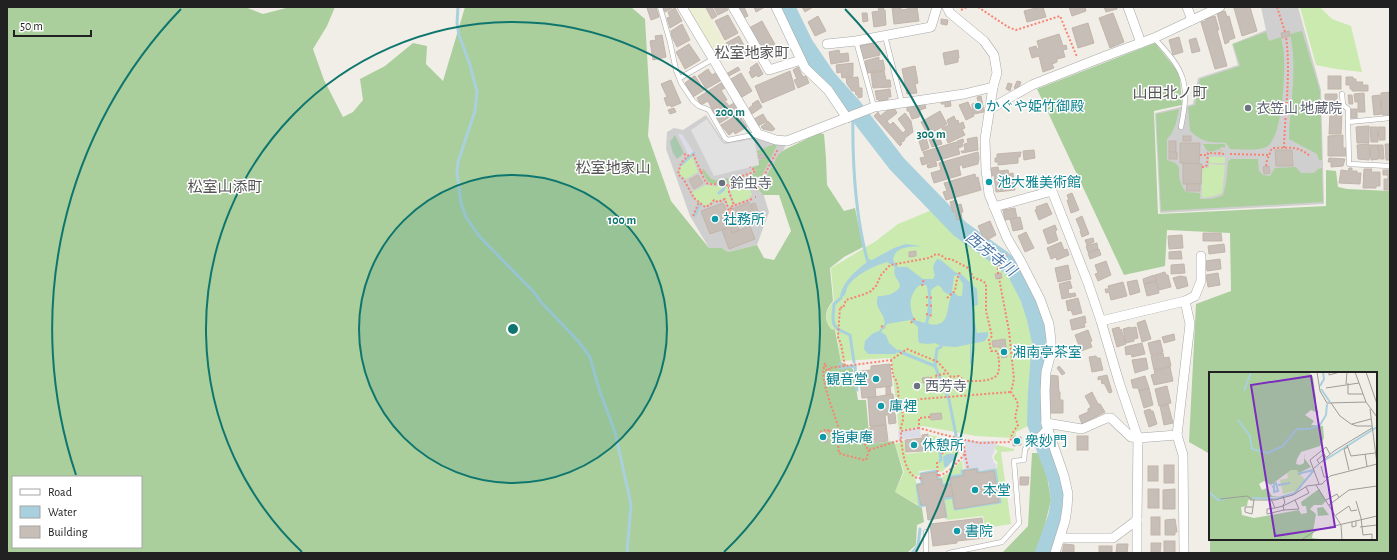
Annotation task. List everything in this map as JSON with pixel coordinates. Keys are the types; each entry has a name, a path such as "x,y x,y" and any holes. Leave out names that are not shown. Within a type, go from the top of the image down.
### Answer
{"street":[{"path":"682,7 758,134 787,141 874,107 964,94 993,87"},
{"path":"733,7 770,70 801,60"},
{"path":"776,7 805,68 828,90 847,118"},
{"path":"827,44 856,41 931,27 938,7"},
{"path":"947,7 950,13 984,41 994,55 998,73 993,87 985,139 989,194 1011,246 1040,299 1049,324 1051,353 1046,372 1045,392 1047,425 1064,476 1068,494 1068,508 1055,553"},
{"path":"1128,7 1141,43"},
{"path":"1187,7 1192,20"},
{"path":"990,109 1032,85 1154,38 1220,7"},
{"path":"994,206 1052,191 1088,283 1138,438 1137,553"},
{"path":"1101,321 1185,301 1195,296 1200,281 1201,256"},
{"path":"1184,553 1183,455 1177,435 1190,324 1185,301"},
{"path":"1047,425 1082,429 1107,418 1111,418 1131,437 1138,438 1177,435"},
{"path":"1060,538 1113,538 1137,520"}],"lane":[{"path":"660,7 676,70 681,83 692,101 709,110 725,138 731,140 758,134"},
{"path":"885,36 902,103"},
{"path":"1154,38 1177,64 1183,79 1186,91 1180,127"},
{"path":"856,41 874,107"},
{"path":"680,78 713,59"},
{"path":"1342,94 1343,105 1348,109 1349,164 1390,166"},
{"path":"1348,122 1390,118"},
{"path":"949,553 1002,542 1019,523 1014,461 1024,460 1025,449 1047,425"},
{"path":"926,532 926,553"}],"path":[{"path":"978,7 1008,27 1016,30 1060,16 1080,66"},
{"path":"1277,7 1285,32"},
{"path":"1284,148 1284,124 1289,72 1286,37"},
{"path":"756,191 780,145"},
{"path":"1266,166 1272,148 1296,147 1310,156"},
{"path":"1219,154 1221,150"},
{"path":"1200,155 1208,155 1208,153 1226,154"},
{"path":"684,154 688,156 681,163 678,174 684,180 694,198 705,207 710,205 714,200 718,202 725,199 726,207 731,217"},
{"path":"692,154 706,183 713,185 723,184 729,186"},
{"path":"1230,154 1269,154"},
{"path":"1202,167 1208,165 1208,155"},
{"path":"734,206 729,192 729,186 731,185 730,180 754,172 750,166"},
{"path":"700,172 704,170"},
{"path":"729,212 732,211 730,207 752,199"},
{"path":"694,216 699,202"},
{"path":"820,432 827,429 829,432 830,430 838,434 840,433 828,396 824,374 825,363 826,372 830,372 829,368 840,366 845,366 891,360 908,349 936,361 951,377 959,376 964,381 991,379 996,376 998,374 1000,360 997,351 991,351 989,340 992,336 986,311 986,284 983,281 974,278 968,268 951,259 946,259 942,255 936,254 929,258 890,265 881,275 876,286 871,291 846,300 843,308 840,308 840,328 838,337 841,344 845,366"},
{"path":"998,274 998,268 1007,254"},
{"path":"948,298 955,291 960,272"},
{"path":"999,278 1009,331 1014,379 1011,392 1018,405 1015,417 1018,425 1012,434 1010,442"},
{"path":"922,286 924,279"},
{"path":"926,297 933,298"},
{"path":"926,305 933,306"},
{"path":"926,314 933,316"},
{"path":"912,323 915,318"},
{"path":"881,326 885,328"},
{"path":"891,360 893,376 896,378 899,405 921,399 1011,392"},
{"path":"931,377 932,381 936,380 935,376 947,373"},
{"path":"902,404 903,418 900,428 907,470 913,476 921,478"},
{"path":"919,428 919,418 930,417"},
{"path":"901,431 919,428 980,443 1013,441"},
{"path":"829,432 838,446 838,452 841,454 866,460 869,450"},
{"path":"861,438 866,448 869,450"},
{"path":"960,439 964,446 968,468"},
{"path":"869,450 901,440"},
{"path":"942,454 944,451 964,446"},
{"path":"937,462 938,476 948,472 965,454"}],"shaded area":[{"name":"衣笠山 地蔵院","path":"1261,7 1298,7 1321,90 1324,204 1160,213 1155,113 1193,104 1198,78 1238,65 1232,44 1266,30"},
{"name":"鈴虫寺","path":"706,115 724,142 755,138 787,143 762,190 769,212 757,245 728,252 722,248 709,248 690,216 666,149 667,132 674,128 683,130"},
{"path":"707,119 722,142 725,144 754,139 759,165 714,176 691,130"},
{"path":"678,134 682,134 694,153 689,156"},
{"path":"920,427 921,437 904,439 899,442 898,431"},
{"path":"959,438 976,441 997,441 994,448 995,451 992,456 994,463 997,464 995,469 979,472 978,468 965,470"}],"green space":[{"path":"7,7 245,7 263,14 290,7 335,7 327,26 313,49 324,80 343,117 353,112 363,100 360,79 385,66 413,43 427,46 426,64 443,81 465,7 631,7 645,19 650,105 648,136 671,201 709,248 722,248 728,252 757,245 764,258 774,260 791,231 779,195 763,195 759,190 778,155 784,150 819,133 824,134 827,185 844,211 855,208 863,247 844,257 830,268 833,301 828,308 826,318 831,329 835,330 841,362 853,369 858,400 866,400 870,444 894,441 903,472 895,492 922,508 924,522 917,525 916,545 907,553 7,553"},
{"path":"684,7 704,7 725,44 712,53"},
{"path":"1300,7 1320,7 1332,19 1351,26 1362,72 1316,65"},
{"path":"1302,31 1320,91 1322,160 1319,160 1317,154 1289,139 1293,86 1293,60 1290,34"},
{"path":"1266,32 1269,41 1281,37 1284,53 1282,105 1276,132 1272,141 1263,148 1230,149 1226,143 1211,142 1199,138 1190,131 1188,107 1195,105 1200,79 1240,66 1233,44"},
{"path":"1155,43 1177,70 1180,78 1182,105 1154,111 1158,214 1326,206 1326,170 1336,171 1338,187 1347,189 1390,191 1390,553 1210,553 1210,540 1377,540 1377,372 1209,372 1209,453 1189,442 1196,304 1231,291 1230,233 1167,230 1165,266 1124,275 1037,89"},
{"path":"1179,109 1174,129 1167,139 1167,160 1178,166 1181,183 1186,192 1200,193 1200,199 1223,195 1226,183 1228,161 1231,159 1258,159 1259,171 1263,175 1270,176 1275,168 1296,167 1301,173 1314,173 1318,169 1322,168 1323,202 1161,211 1156,114"},
{"path":"675,135 684,153 677,159 673,153 670,142"},
{"path":"775,144 777,145 756,188 751,190 748,181 752,181 747,180 733,185 732,182 755,173 756,170 752,167 759,165 759,160 766,158 765,153 758,154 757,151"},
{"path":"1203,144 1225,144 1225,148 1222,147 1215,151 1207,151"},
{"path":"692,155 698,172 686,179 679,174 680,168"},
{"path":"1209,157 1225,157 1225,163 1209,163"},
{"path":"1209,164 1225,165 1222,193 1202,198 1202,168 1209,168"},
{"path":"704,170 711,179 719,181 728,178 729,185 727,183 713,184 708,182 702,171"},
{"path":"747,181 752,195 750,198 735,204 730,187"},
{"path":"706,185 723,185 728,187 728,192 733,205 729,206 725,198 718,201 712,201 710,204 705,206 696,200 692,192"},
{"path":"932,210 960,236 997,262 1011,274 1034,336 1030,425 1016,432 1016,436 1012,436 1012,438 976,436 923,426 899,431 891,358 841,361 836,330 831,329 826,318 827,311 834,301 831,268 876,241 898,224"},
{"path":"929,435 958,441 959,454 943,471 940,472 938,469 919,471 920,475 915,476 920,506 895,492 904,472 895,444 904,441 906,454 924,452 922,441 929,439"},
{"path":"997,445 1014,449 1014,451 1001,452 1011,524 985,528 983,516 947,520 944,499 952,497 955,510 1001,503 996,469 998,463 994,459 994,456 998,451 994,449"},
{"path":"1032,453 1039,453 1047,476 1051,500 1038,553 997,553 1003,552 1028,526"},
{"path":"962,460 963,469 961,470 961,474 949,476 949,483 943,483 942,477 949,473"}],"water":[{"path":"906,244 921,246 903,248 897,252 894,255 893,260 898,267 907,267 923,279 933,279 935,275 933,267 937,259 941,260 955,272 961,274 977,289 978,305 972,306 977,333 988,332 988,336 985,341 971,344 973,362 970,365 970,344 956,347 941,346 935,343 919,343 918,327 910,320 887,324 881,332 886,335 889,343 898,351 895,354 868,354 864,349 865,341 872,334 879,331 885,323 877,305 878,296 890,294 900,287 900,284 895,276 895,267 887,262 871,268 860,274 851,282 847,287 845,295 841,298 840,295 847,281 866,263 867,259 872,260 894,248","holes":["957,275 963,284 962,296 958,296 952,291 954,276","920,285 926,285 927,288 928,304 925,323 915,320 911,311 911,301 916,288","938,285 943,291 951,296 944,321 936,325 929,324 928,322 932,312 932,289"]},
{"path":"947,454 954,454 955,458 947,467 944,467 943,457"}],"building":[{"path":"656,7 659,17 651,20 647,8"},
{"path":"662,7 674,7 665,12"},
{"path":"712,7 717,16 712,19 706,8"},
{"path":"714,7 726,7 728,10 718,15"},
{"path":"744,7 748,16 743,18 739,9"},
{"path":"754,7 765,7 756,12"},
{"path":"802,7 813,7 805,12"},
{"path":"878,7 883,7 885,10 886,25 874,27 872,12 879,11"},
{"path":"892,7 901,7 901,10 908,9 908,7 917,7 919,21 894,24"},
{"path":"1043,7 1046,17 1027,22 1024,11"},
{"path":"1069,7 1085,7 1086,11 1072,16"},
{"path":"1104,7 1117,7 1117,9 1106,12"},
{"path":"1250,7 1257,31 1242,36 1234,8"},
{"path":"675,8 682,21 670,28 667,18 670,17 668,12"},
{"path":"1225,11 1227,17 1229,16 1235,38 1229,40 1229,42 1225,44 1217,13"},
{"path":"862,13 867,13 868,21 863,22"},
{"path":"1113,13 1124,42 1110,48 1099,18"},
{"path":"728,15 738,33 725,40 715,21"},
{"path":"818,16 826,31 815,36 808,22"},
{"path":"1215,16 1219,30 1217,30 1227,66 1215,69 1201,22"},
{"path":"941,19 948,20 947,25 941,24"},
{"path":"762,21 777,48 764,55 749,28"},
{"path":"1088,23 1094,43 1078,48 1072,28"},
{"path":"682,24 690,40 677,47 671,31"},
{"path":"1289,31 1290,36 1282,38 1281,33"},
{"path":"1059,34 1063,46 1066,45 1067,49 1063,50 1065,57 1057,59 1057,62 1052,64 1054,68 1043,72 1039,56 1032,58 1029,48 1036,46 1037,49 1039,48 1037,41"},
{"path":"662,35 666,57 653,60 650,41 656,40 655,36"},
{"path":"739,36 748,53 734,60 726,43"},
{"path":"1179,37 1183,52 1173,55 1169,40"},
{"path":"1196,38 1200,51 1192,53 1189,40"},
{"path":"874,43 874,47 878,46 880,55 863,59 860,46"},
{"path":"689,44 700,60 685,69 676,52"},
{"path":"839,50 840,54 848,53 849,61 831,64 829,52"},
{"path":"958,50 958,62 945,65 943,53"},
{"path":"879,57 879,61 883,60 885,70 867,73 865,61"},
{"path":"757,63 763,74 752,78 749,72 751,70 750,68"},
{"path":"853,63 853,76 842,78 841,72 837,73 836,65"},
{"path":"915,66 918,83 915,84 917,93 907,94 902,69"},
{"path":"738,67 740,70 727,77 726,74"},
{"path":"798,67 803,77 806,76 809,83 798,88 794,80 797,79 793,70"},
{"path":"708,69 712,75 715,73 720,81 706,89 698,76"},
{"path":"790,71 795,89 762,103 755,86"},
{"path":"884,71 886,80 890,80 891,87 873,88 871,73"},
{"path":"741,73 752,91 742,97 737,90 736,91 731,79"},
{"path":"694,76 704,90 693,97 685,83"},
{"path":"1328,76 1341,76 1341,89 1328,89"},
{"path":"858,77 859,88 862,88 862,97 858,98 855,91 852,91 847,84 846,78"},
{"path":"1346,77 1353,77 1353,79 1356,79 1356,82 1363,82 1362,85 1368,85 1368,91 1352,91 1352,89 1350,89 1350,85 1346,85"},
{"path":"671,80 681,103 671,107 671,105 667,106 664,98 667,97 661,84"},
{"path":"1017,81 1021,82 1018,90 1014,88"},
{"path":"721,83 725,88 721,90 727,100 712,109 708,101 701,105 697,98"},
{"path":"1008,83 1012,84 1010,91 1006,89"},
{"path":"890,89 891,97 888,97 888,100 877,100 875,91"},
{"path":"1390,92 1390,115 1382,115 1381,93"},
{"path":"1364,93 1365,112 1358,112 1358,102 1355,102 1354,94"},
{"path":"1325,94 1337,94 1337,103 1331,103 1331,108 1325,108"},
{"path":"1348,95 1352,95 1353,104 1349,104"},
{"path":"1380,95 1381,114 1374,115 1372,96"},
{"name":"かぐや姫竹御殿","path":"981,96 984,112 974,114 972,104 978,102 977,97"},
{"path":"950,99 951,106 945,107 945,104 941,104 942,100"},
{"path":"758,100 762,107 752,114 749,108"},
{"path":"726,102 729,106 734,103 739,111 720,123 712,110"},
{"path":"924,102 926,108 920,110 919,117 912,119 909,111 907,111 907,105"},
{"path":"968,102 974,116 966,120 959,105"},
{"path":"1034,103 1034,107 1026,107 1026,104"},
{"path":"893,106 897,113 887,121 890,125 893,122 903,133 906,130 898,119 905,113 911,121 913,132 901,142 902,144 900,146 874,116 878,112 880,116"},
{"path":"674,108 676,112 670,114 668,110"},
{"path":"1351,109 1357,109 1357,118 1351,118"},
{"path":"940,111 947,124 928,135 921,122"},
{"path":"1330,112 1342,112 1341,134 1329,134"},
{"path":"763,114 767,121 758,126 754,119"},
{"path":"737,115 739,120 741,118 747,127 735,134 734,131 729,135 721,125"},
{"path":"954,116 956,121 958,120 959,124 963,122 965,128 962,129 965,135 948,143 942,128 949,125 947,120"},
{"path":"768,121 775,129 772,131 761,127"},
{"path":"1369,126 1369,143 1357,143 1356,127"},
{"path":"1370,127 1377,127 1378,142 1371,142"},
{"path":"1378,127 1385,127 1385,140 1379,140"},
{"path":"938,133 942,144 932,147 928,136"},
{"path":"1343,135 1343,148 1346,148 1346,156 1328,156 1328,136"},
{"path":"1183,136 1191,136 1191,141 1183,141"},
{"path":"977,137 978,150 962,153 961,151 965,151 964,144 968,143 967,139"},
{"path":"926,138 929,148 922,151 919,141"},
{"path":"963,139 963,146 959,148 957,141"},
{"path":"1169,141 1176,141 1176,152 1169,152"},
{"path":"956,142 960,154 922,165 920,158 925,157 923,152"},
{"path":"1180,143 1200,143 1199,164 1180,163"},
{"path":"1369,144 1369,160 1358,159 1357,145"},
{"path":"1385,144 1390,144 1390,160 1386,160"},
{"path":"1370,145 1378,145 1379,159 1371,160"},
{"path":"1378,145 1383,145 1384,159 1380,159"},
{"path":"1034,150 1035,158 1024,160 1023,151"},
{"path":"1275,150 1292,150 1293,166 1276,166"},
{"path":"978,152 978,164 963,168 962,165 960,165 961,175 934,183 931,173 941,170 939,163"},
{"path":"1021,152 1020,157 1018,157 1018,163 998,165 998,162 995,162 997,154"},
{"path":"1169,152 1177,152 1177,159 1169,159"},
{"path":"765,154 765,158 759,159 758,155"},
{"path":"1329,158 1345,159 1343,166 1331,167 1331,162 1328,162"},
{"path":"936,162 937,166 928,168 927,165"},
{"path":"1183,163 1202,164 1201,184 1183,184"},
{"path":"1269,166 1270,173 1264,174 1263,167"},
{"path":"998,167 999,171 1008,170 1009,174 1013,173 1015,190 996,192 994,175 992,176 991,168"},
{"path":"1349,168 1352,168 1352,171 1361,173 1360,184 1339,183 1341,170 1348,171"},
{"path":"1364,169 1372,169 1371,172 1380,172 1380,186 1376,186 1376,188 1363,188"},
{"path":"1383,170 1390,170 1390,190 1384,190 1384,179 1388,179 1388,175 1383,175"},
{"path":"975,174 976,178 978,177 981,190 946,200 943,192 947,191 944,183"},
{"path":"698,175 703,183 694,189 689,180"},
{"path":"1187,184 1200,184 1200,191 1186,191"},
{"path":"1072,193 1079,210 1071,213 1067,195"},
{"path":"956,200 958,205 961,204 963,212 961,212 962,219 957,220 955,211 953,212 950,202"},
{"path":"749,202 755,218 738,224 732,209"},
{"name":"社務所","path":"723,203 729,217 726,217 730,227 710,234 701,211"},
{"path":"755,203 759,214 755,215 751,204"},
{"path":"1047,203 1052,214 1039,220 1035,210 1037,209 1036,207"},
{"path":"1015,208 1017,218 1005,220 1003,210"},
{"path":"1082,216 1089,234 1082,237 1076,219"},
{"path":"1020,217 1023,229 1013,231 1010,219"},
{"path":"735,219 739,230 732,233 728,222"},
{"path":"990,221 996,235 985,241 978,226"},
{"path":"1055,225 1058,240 1048,244 1043,230"},
{"path":"750,226 755,239 729,249 722,230 730,227 732,233"},
{"path":"1026,232 1034,248 1025,252 1018,236"},
{"path":"1203,233 1221,233 1222,241 1203,241"},
{"path":"1182,235 1183,248 1169,249 1168,236"},
{"path":"1093,238 1094,242 1087,245 1085,240"},
{"path":"1061,242 1064,250 1067,249 1069,255 1057,260 1056,257 1051,259 1047,248"},
{"path":"1097,243 1098,249 1088,252 1086,246"},
{"path":"1224,244 1225,252 1209,254 1208,246"},
{"path":"1099,249 1101,255 1090,259 1088,253"},
{"path":"916,251 916,256 909,257 909,252"},
{"path":"1181,251 1182,259 1169,259 1169,252"},
{"path":"1220,259 1221,269 1207,271 1205,261"},
{"path":"1106,261 1111,275 1098,281 1095,274 1098,273 1095,265"},
{"path":"1184,264 1185,273 1171,274 1171,265"},
{"path":"1068,265 1071,279 1058,282 1055,268"},
{"path":"1165,272 1166,275 1168,275 1171,287 1159,290 1155,275"},
{"path":"1001,273 1002,278 996,279 995,274"},
{"path":"1218,273 1220,285 1208,287 1206,275"},
{"path":"1154,275 1156,281 1144,284 1143,279"},
{"path":"1180,276 1186,277 1188,286 1177,289 1173,278"},
{"path":"1137,280 1140,292 1130,295 1127,282"},
{"path":"1070,281 1072,288 1068,289 1069,294 1075,293 1076,296 1062,299 1059,284"},
{"path":"1156,281 1159,293 1147,296 1144,284"},
{"path":"1123,282 1127,296 1111,300 1109,292 1106,293 1105,289 1109,289 1108,286"},
{"path":"1078,298 1082,313 1073,315 1071,310 1068,311 1066,301"},
{"path":"1085,316 1085,327 1072,330 1070,320"},
{"path":"1145,320 1151,339 1142,342 1137,323"},
{"path":"1119,327 1126,344 1117,347 1112,329"},
{"path":"1136,327 1138,338 1134,339 1134,341 1126,343 1123,329"},
{"path":"1088,330 1092,341 1090,342 1092,347 1081,351 1075,335"},
{"path":"1174,334 1175,340 1164,343 1162,337"},
{"name":"湘南亭茶室","path":"1005,339 1007,357 1002,358 1000,347 993,347 992,341"},
{"path":"1160,340 1163,352 1151,355 1148,343"},
{"path":"1142,343 1145,354 1132,357 1131,354 1126,355 1125,347"},
{"path":"1163,353 1164,358 1169,357 1171,366 1154,370 1151,356"},
{"path":"1096,356 1097,358 1100,358 1103,370 1092,372 1089,357"},
{"path":"1146,358 1148,369 1135,373 1132,360"},
{"name":"観音堂","path":"890,364 892,386 875,388 876,397 862,398 859,371 871,370 871,366"},
{"path":"1059,366 1065,373 1062,375 1057,368"},
{"path":"1170,367 1173,381 1154,385 1151,375 1155,374 1154,371"},
{"path":"1048,375 1058,376 1060,400 1063,400 1063,413 1049,413"},
{"path":"1107,375 1112,392 1109,393 1104,383 1102,384 1101,379 1098,380 1098,377"},
{"path":"1145,376 1149,388 1139,391 1138,388 1133,388 1131,380"},
{"path":"929,377 930,381 923,383 922,378"},
{"path":"890,386 891,394 886,395 886,387"},
{"path":"1167,386 1171,403 1159,406 1155,389"},
{"path":"1149,388 1153,405 1144,408 1139,391"},
{"path":"1092,392 1098,404 1100,404 1105,412 1082,424 1079,416 1088,412 1088,409 1091,407 1085,396"},
{"name":"庫裡","path":"893,394 896,423 889,424 888,415 885,415 886,425 870,426 868,398"},
{"path":"1168,404 1173,423 1164,425 1160,406"},
{"path":"1150,409 1153,411 1157,424 1149,427 1144,411"},
{"path":"941,413 942,419 931,420 930,414"},
{"path":"886,425 888,441 871,443 870,427"},
{"name":"指東庵","path":"826,431 828,442 824,443 819,434"},
{"path":"928,434 928,439 922,440 922,435"},
{"path":"1077,436 1088,436 1088,450 1077,450"},
{"name":"衆妙門","path":"1013,437 1021,437 1021,445 1013,446"},
{"name":"休憩所","path":"921,438 923,451 906,452 905,440"},
{"path":"1164,465 1174,465 1174,483 1164,483"},
{"path":"1148,466 1158,466 1158,481 1148,481"},
{"name":"本堂","path":"977,469 977,473 994,471 999,502 955,509 950,478 964,476 963,471"},
{"path":"936,472 937,480 941,479 942,486 951,484 953,496 943,497 946,517 928,520 926,504 921,505 917,485 923,484 921,474"},
{"path":"1020,477 1029,477 1028,485 1020,485"},
{"path":"1148,489 1159,489 1159,508 1148,508"},
{"path":"1175,489 1175,509 1163,509 1163,490"},
{"path":"1151,517 1160,517 1160,535 1151,535"},
{"name":"書院","path":"982,518 985,538 957,541 957,543 933,546 930,524"},
{"path":"1175,519 1177,532 1175,532 1175,535 1165,535 1165,520"},
{"path":"1164,541 1175,541 1175,553 1164,553"},
{"path":"1151,543 1161,543 1160,553 1151,553"},
{"path":"1064,544 1074,545 1074,553 1062,553"},
{"path":"1117,544 1128,544 1127,553 1116,553"},
{"path":"1099,546 1112,546 1112,553 1099,553"}],"waterway":[{"path":"458,7 457,23 459,35 470,65 477,92 475,111 458,162 457,173 461,203 466,217 479,236 533,291 541,302 578,341 590,357 599,389 615,432 631,504 627,553"},
{"name":"西芳寺川","path":"786,7 804,44 827,78 853,107 897,164 960,229 1002,259 1016,272 1029,297 1041,342 1036,423 1057,479 1060,500 1057,517 1044,553"},
{"path":"853,107 855,184 859,222 867,259"},
{"path":"682,164 694,153"},
{"path":"719,193 723,190 725,185"},
{"path":"695,215 700,204"},
{"path":"841,298 834,304 833,321 838,329 850,335 854,362"},
{"path":"940,461 940,452 943,448 954,445 956,435 949,400 935,366 937,349 941,346"},
{"path":"898,351 935,366"},
{"path":"840,364 840,368 855,366"},
{"path":"855,366 857,390"},
{"path":"925,505 920,506 917,485 922,484 921,474 936,471 938,479 941,479 942,485 951,484 950,477 963,475 962,471 977,469 978,473 995,470 1000,502 955,509 953,497 943,499 946,517"},
{"path":"912,553 918,546 920,529"}],"place":[{"name":"かぐや姫竹御殿","path":"978,106"},
{"name":"衣笠山 地蔵院","path":"1248,108"},
{"name":"池大雅美術館","path":"989,182"},
{"name":"鈴虫寺","path":"722,183"},
{"name":"社務所","path":"715,219"},
{"name":"湘南亭茶室","path":"1004,352"},
{"name":"観音堂","path":"876,379"},
{"name":"西芳寺","path":"917,386"},
{"name":"庫裡","path":"881,406"},
{"name":"指東庵","path":"823,437"},
{"name":"衆妙門","path":"1017,441"},
{"name":"休憩所","path":"914,445"},
{"name":"本堂","path":"975,490"},
{"name":"書院","path":"957,531"}],"district":[{"name":"松室地家町","path":"752,53"},
{"name":"山田北ノ町","path":"1170,93"},
{"name":"松室地家山","path":"613,168"},
{"name":"松室山添町","path":"225,187"}]}
